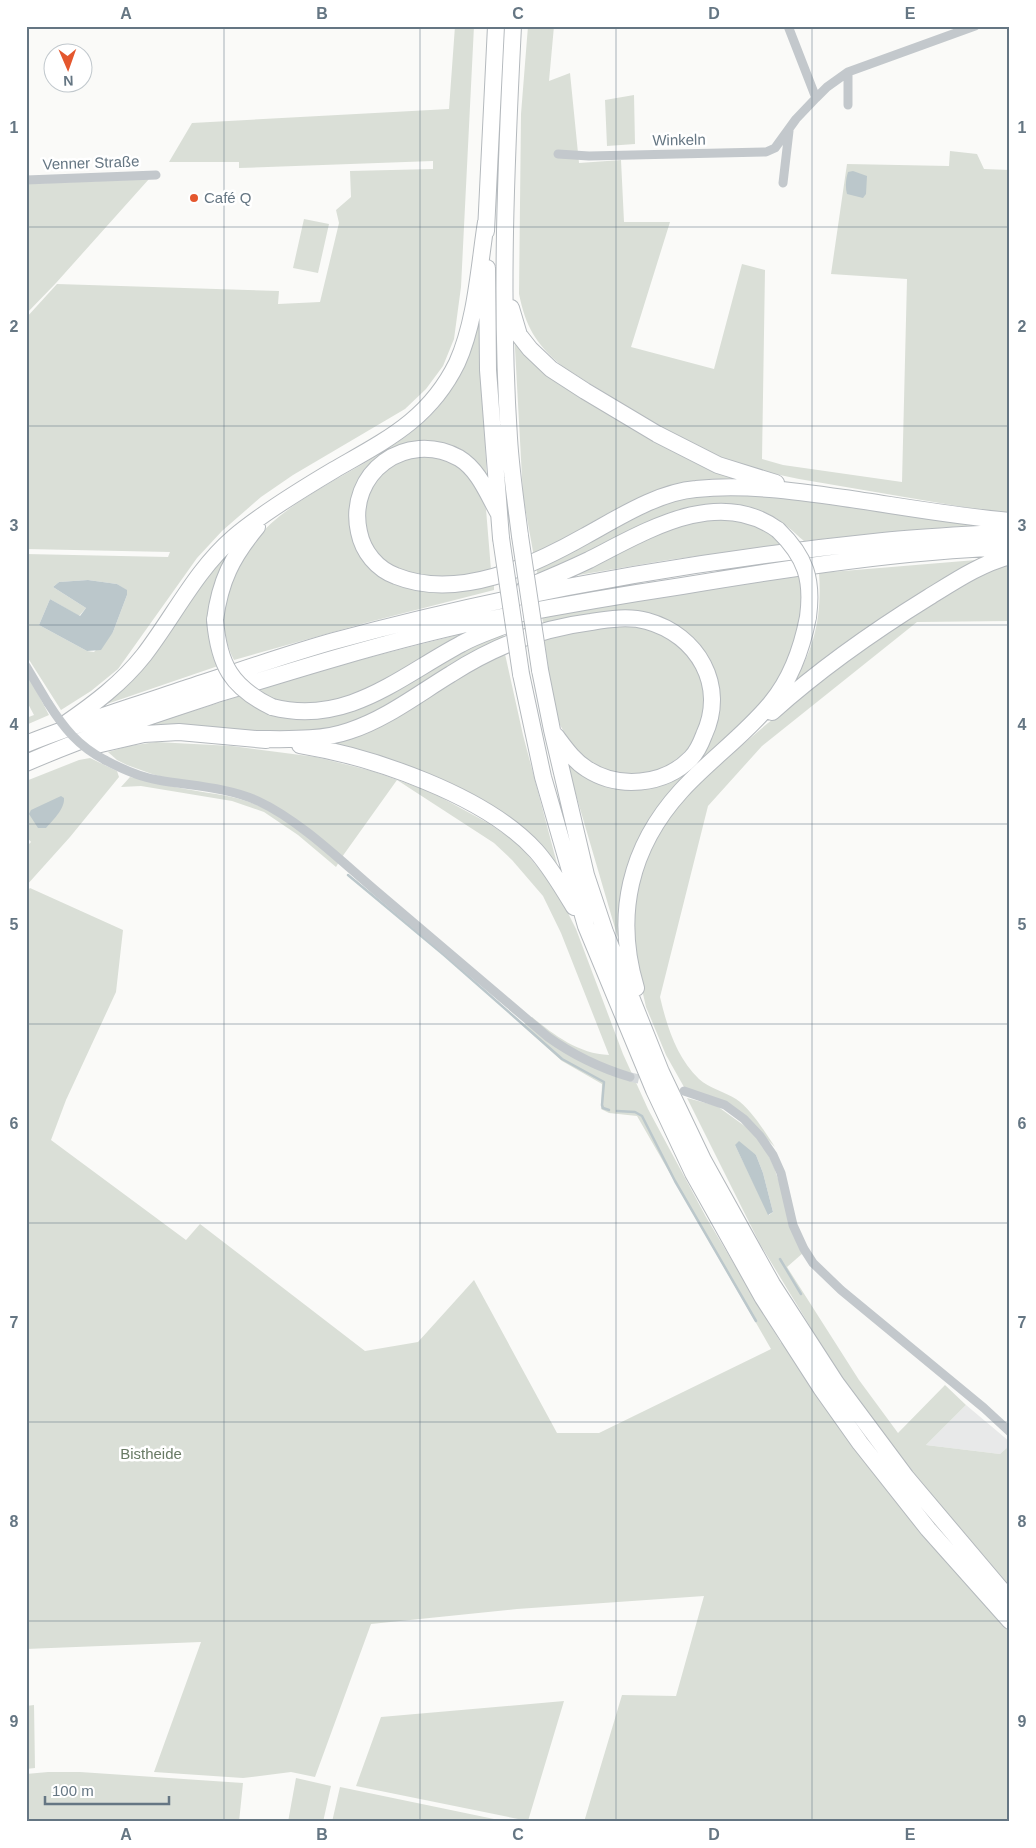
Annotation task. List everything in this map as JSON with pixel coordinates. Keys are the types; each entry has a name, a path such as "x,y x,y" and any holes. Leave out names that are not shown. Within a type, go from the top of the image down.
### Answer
{"highway":[{"path":"496,26 486,222 488,370 501,538 521,674 543,777 586,926 654,1090 728,1238 763,1298 821,1388 860,1443 928,1529 1010,1621"},
{"path":"513,26 506,198 505,284 505,370 509,440 520,536 540,670 586,875 627,989 661,1072 703,1160 772,1284 836,1383 873,1435 911,1484 1010,1600"},
{"path":"50,734 86,709 125,677 144,654 208,564 233,538 332,471 374,447 411,422 428,407 443,387 457,361 468,330 486,222"},
{"path":"505,284 513,320 519,335 530,349 551,369 592,396 657,434 718,465 812,493"},
{"path":"499,514 482,482 470,466 460,459 438,451 416,449 385,460 368,478 359,500 357,523 363,546 371,558 380,566 406,580 444,584 477,580 527,564 558,551 659,498 692,489 723,487 760,488 812,493 1010,521"},
{"path":"272,510 245,542 233,560 218,597 215,620 217,642 224,665 230,675 244,691 272,707 289,712 316,712 334,710 351,704 390,685 462,643 548,609"},
{"path":"481,605 564,572 647,530 670,521 730,511 750,515 778,530 795,548 807,572 811,598 804,640 798,658 786,682 771,703 728,748 682,791 666,810 652,830 631,878 626,930 629,959 661,1072"},
{"path":"26,744 50,734 332,642 481,605 586,584 770,554 885,541 1010,532"},
{"path":"29,762 141,719 360,651 462,625 612,597 830,563 965,549 1010,547"},
{"path":"728,748 861,642 972,571 997,559 1010,556"},
{"path":"256,739 318,738 349,731 398,708 477,658 524,638 582,623 615,619 645,620 668,628 685,640 699,657 709,677 712,713 700,745 691,758 677,769 658,778 639,782 622,782 605,778 586,769 574,759 552,730"},
{"path":"29,762 144,734 179,732 256,739 326,750 364,759 434,786 497,818 523,838 552,870 586,926"}],"street":[{"path":"788,26 816,98"},
{"name":"Winkeln","path":"558,154 589,156 766,152 775,148 790,128 827,87 848,72 975,26"},
{"path":"848,72 848,106"},
{"path":"783,183 790,128"},
{"name":"Venner Straße","path":"26,180 156,174"},
{"path":"26,666 64,728 80,744 127,772 156,780 238,794 256,800 273,809 289,819 334,855 548,1037 585,1060 630,1076"},
{"path":"684,1091 725,1105 744,1119 760,1136 774,1155 781,1173 793,1225 813,1263 840,1290 970,1396 1010,1432"}],"shaded area":[{"path":"853,171 867,176 866,194 863,198 847,194 847,174"},
{"path":"88,580 117,584 127,590 127,595 113,632 101,650 87,651 39,625 50,599 80,616 86,608 53,587 59,582"},
{"path":"61,796 64,798 64,802 58,814 46,828 38,828 29,814 31,810"},
{"path":"739,1141 756,1155 763,1173 773,1212 768,1215 735,1145"},
{"path":"966,1405 1010,1442 1010,1445 1000,1454 926,1445"}],"green space":[{"path":"455,26 474,26 461,287 454,339 443,366 426,389 405,409 293,475 261,497 222,531 197,558 118,669 91,691 61,710 26,655 26,554 168,557 170,552 26,549 26,318 57,284 279,291 278,304 320,302 339,223 336,210 351,197 350,171 433,169 433,161 239,168 239,162 169,162 192,123 449,109","holes":["88,580 117,584 126,590 127,595 113,632 94,652 87,651 39,625 50,599 79,616 86,608 53,587 59,582"]},
{"path":"528,26 554,26 549,81 570,73 579,163 621,160 624,222 670,222 631,347 714,369 742,264 765,270 762,459 783,465 902,482 907,279 831,274 847,164 949,166 950,151 977,154 984,169 1010,170 1010,515 799,479 761,471 715,455 636,413 562,366 545,350 533,334 525,316 519,294 521,114"},
{"path":"634,95 635,144 607,146 605,100"},
{"path":"149,179 56,283 26,314 26,184"},
{"path":"304,219 329,224 318,273 293,268"},
{"path":"479,314 487,482 438,448 377,466 355,525 392,579 494,582 494,590 369,622 234,660 225,635 224,608 228,590 242,558 263,531 288,509 317,490 379,455 433,413 457,379"},
{"path":"514,330 535,360 763,483 712,482 534,557 523,496"},
{"path":"430,455 447,460 466,472 482,498 486,509 491,570 476,577 404,575 382,560 371,545 363,527 368,489 376,479 399,460"},
{"path":"718,489 992,524 804,541 786,525 770,515 747,508 718,505 538,577 536,566 656,504"},
{"path":"719,516 741,518 774,535 782,545 668,560 561,578 662,529"},
{"path":"243,535 209,619 209,635 218,666 101,706"},
{"path":"988,559 792,684 806,658 815,631 819,603 819,573"},
{"path":"1010,562 1009,621 917,622 762,746 708,806 660,997 674,1041 691,1071 703,1082 742,1103 775,1147 733,1106 684,1087 666,1055 646,1007 636,963 632,918 641,868 655,837 676,806 722,762 768,723 877,639 963,583"},
{"path":"802,576 806,603 785,678 641,841 623,948 617,935 562,747 611,782 685,768 715,690 664,623 544,627 542,617 705,589"},
{"path":"637,625 661,631 698,663 707,697 699,736 687,753 671,767 632,777 609,772 585,760 571,744 560,725 553,701 544,639 591,628"},
{"path":"503,632 504,643 373,718 305,735 153,727 152,724 240,696 262,710 295,720 327,716 348,708 445,658"},
{"path":"465,633 379,689 297,709 270,698 259,689 363,659"},
{"path":"505,654 523,735 560,875 511,824 319,745 485,662"},
{"path":"26,671 49,715 26,725 26,718 34,715 26,700"},
{"name":"Bistheide","path":"156,742 232,746 316,757 372,771 431,792 488,823 518,843 552,885 565,907 576,929 623,1054 648,1109 706,1217 781,1343 811,1328 760,1244 687,1098 717,1106 753,1132 766,1150 774,1167 803,1253 787,1267 859,1380 898,1433 945,1385 966,1405 926,1445 1000,1454 1010,1445 1010,1822 584,1822 622,1695 676,1696 704,1596 517,1609 371,1624 315,1777 291,1772 243,1778 154,1772 201,1642 26,1649 26,892 30,888 123,930 116,992 66,1100 51,1140 186,1240 200,1224 365,1351 418,1342 474,1280 557,1433 599,1433 771,1349 637,1116 609,1113 601,1109 602,1084 562,1061 523,1026 532,1017 558,1037 577,1047 598,1054 609,1055 561,933 543,896 512,860 494,843 397,780 342,857 281,810 152,774 117,760 108,752 129,746","holes":["735,1145 756,1155 763,1173 773,1212 769,1215"]},
{"path":"90,758 117,771 119,777 70,837 26,886 26,847 31,842 26,836 26,781 79,760"},
{"path":"130,777 234,798 257,805 287,822 339,862 336,867 298,835 264,812 232,801 141,786 121,787"},
{"path":"564,1701 528,1821 356,1786 381,1717"},
{"path":"34,1705 35,1768 26,1769 26,1706"},
{"path":"80,1772 243,1783 239,1822 26,1822 26,1774"},
{"path":"296,1778 331,1786 323,1822 288,1822"},
{"path":"340,1787 494,1819 495,1822 332,1822"}],"waterway":[{"path":"348,875 444,955 562,1059 604,1082 602,1105 603,1108 609,1110"},
{"path":"617,1111 635,1112 642,1116 675,1181 756,1321"},
{"path":"780,1259 801,1294"}],"tunnel":[{"path":"630,1077 652,1082"}],"place":[{"name":"Café Q","path":"194,198"}]}
